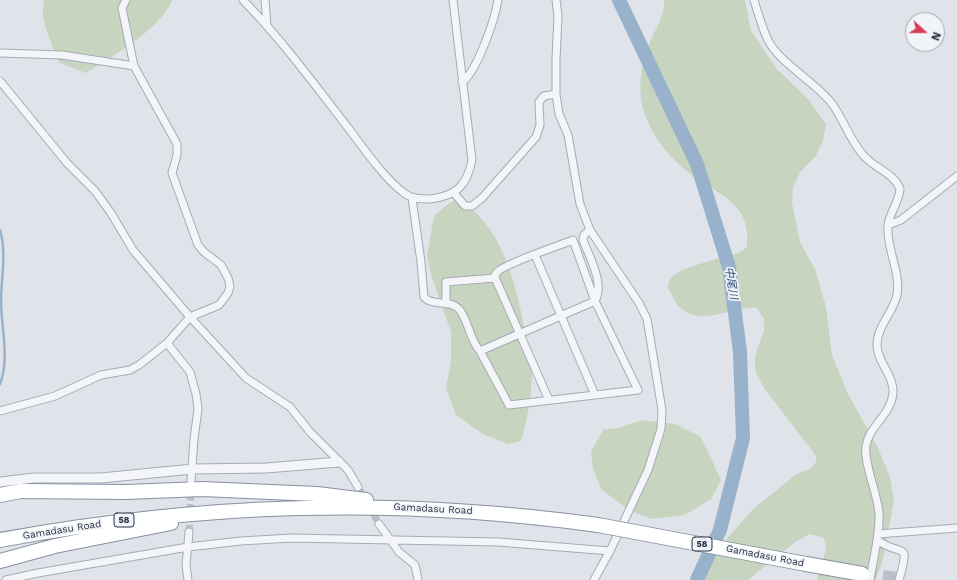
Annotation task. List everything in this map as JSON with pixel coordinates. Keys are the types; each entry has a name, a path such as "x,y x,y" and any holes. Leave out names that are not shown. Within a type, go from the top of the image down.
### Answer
{"highway":[{"path":"0,495 21,491 126,492 229,489 346,497 419,508"},
{"name":"Gamadasu Road","path":"0,540 154,516 248,509 325,507 419,508 532,516 598,525 806,564 866,577"},
{"path":"0,561 56,546 248,509"}],"street":[{"path":"0,411 55,396 101,375 130,370 139,365 167,343 190,317 219,305 224,299 230,286 228,278 221,265 204,252 198,245 172,173 177,155 177,144 134,66 122,8 126,0"},
{"path":"243,0 268,26 376,164 404,193 412,198 420,199 436,198 454,193 464,183 472,160 453,0"},
{"path":"265,0 268,26"},
{"path":"462,82 470,74 487,39 498,0"},
{"path":"556,0 558,16 556,94 559,114 568,135 580,204 590,230 639,303 646,319 662,410 661,429 648,470 610,551 594,580"},
{"path":"754,0 768,41 777,52 821,92 833,106 856,147 867,160 898,183 900,189 900,196 888,225 888,235 896,270 897,288 895,301 881,327 877,346 879,354 891,379 893,393 889,408 869,438 866,450 879,513 878,537 866,577"},
{"path":"0,53 62,55 134,66"},
{"path":"0,81 67,163 95,191 111,213 133,250 190,317 246,378 290,407 310,432 352,475 358,487"},
{"path":"454,193 465,206 472,206 482,198 536,137 540,125 538,107 541,99 544,96 556,94"},
{"path":"888,225 901,220 957,176"},
{"path":"412,198 421,262 424,297 431,302 446,304 459,309 475,345 480,351 510,405 638,390 594,301 573,240 498,271 495,278 549,400"},
{"path":"480,351 594,301 598,294 597,284 583,240 584,235 590,230"},
{"path":"535,255 595,395"},
{"path":"446,304 446,282 495,278"},
{"path":"167,343 186,365 195,387 198,410 191,481"},
{"path":"0,482 34,478 101,478 193,469 266,468 339,462"},
{"path":"379,524 399,552 415,565 418,580"},
{"path":"878,537 957,528"},
{"path":"188,580 186,565 189,532"},
{"path":"878,537 883,544 900,549 904,554 905,559 899,580"},
{"path":"6,580 188,547 241,541 291,538 498,542 610,551"}],"green space":[{"path":"44,0 172,0 158,21 147,31 122,50 86,73 60,63 45,24 43,16"},
{"path":"664,0 745,0 751,31 777,69 808,99 826,124 823,141 815,157 801,171 793,187 792,203 800,242 815,269 826,307 832,355 847,392 878,448 890,477 894,501 882,563 875,580 817,580 826,549 824,538 810,534 795,542 748,580 693,580 700,569 754,508 797,474 811,468 816,462 816,456 764,388 755,370 755,356 764,330 764,319 757,308 747,308 717,315 697,316 688,313 679,307 668,288 670,279 682,270 741,252 747,247 747,232 744,220 730,201 688,172 665,150 651,129 644,112 640,90 642,69 648,47 662,15"},
{"path":"458,199 473,210 486,224 505,257 517,293 532,364 529,405 521,441 508,444 483,434 456,415 446,388 451,361 451,332 431,275 427,256 434,216 448,204"},
{"path":"642,420 675,424 701,437 721,480 711,499 685,515 651,519 629,510 602,490 593,469 591,452 603,430 618,428"}],"waterway":[{"name":"中尾川","path":"619,0 697,164 729,267 740,352 743,438 720,530 697,580"},
{"path":"0,230 3,248 1,311 5,353 3,374 0,384"}],"tunnel":[{"path":"358,487 379,524"},
{"path":"189,532 191,488"},
{"path":"862,574 903,580"}]}
